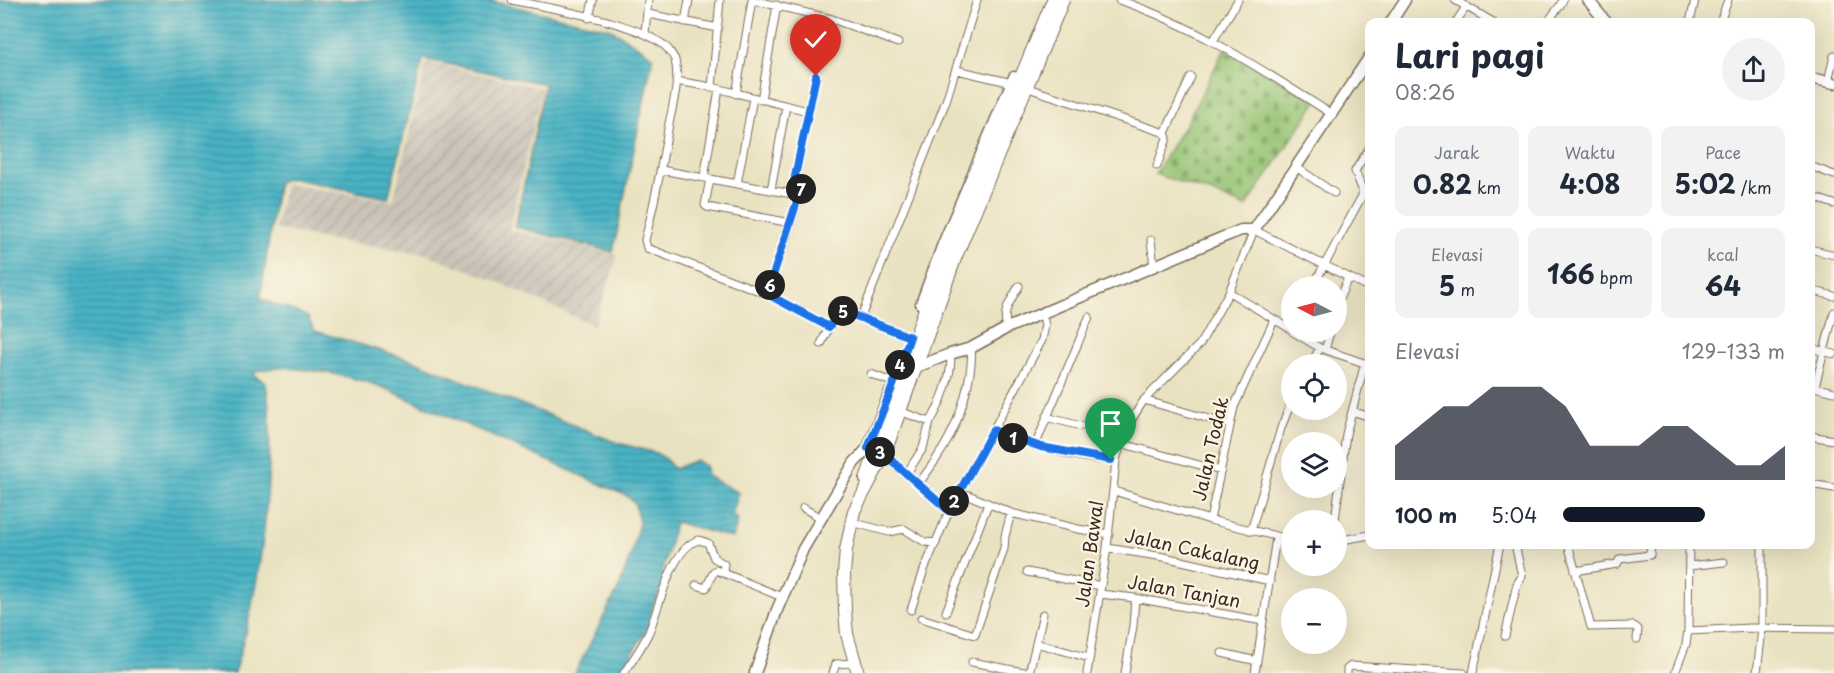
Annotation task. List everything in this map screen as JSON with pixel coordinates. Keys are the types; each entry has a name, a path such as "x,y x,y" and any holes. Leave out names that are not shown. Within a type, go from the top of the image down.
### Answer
{"highway":[{"path":"857,669 845,612 844,574 851,522 936,280 1053,0"},
{"path":"876,451 899,411 960,245 1063,0"}],"street":[{"path":"512,0 645,33 663,45 675,60 676,81 661,170 645,240 647,248 767,294 829,327"},
{"path":"589,18 593,0"},
{"path":"645,33 648,0"},
{"path":"686,22 689,0"},
{"path":"720,0 716,88 705,205 791,223"},
{"path":"736,94 752,0 832,19 898,43"},
{"path":"861,317 957,70 977,0"},
{"path":"876,451 894,383 943,244 1047,0"},
{"path":"917,367 1069,0"},
{"path":"1119,0 1156,13 1238,54 1330,113"},
{"path":"1213,41 1238,0"},
{"path":"1394,18 1405,0"},
{"path":"1455,0 1486,18"},
{"path":"1551,18 1558,12 1563,0"},
{"path":"1691,18 1695,0"},
{"path":"1721,18 1728,0"},
{"path":"1592,1 1603,18"},
{"path":"737,184 777,5"},
{"path":"1459,18 1466,7"},
{"path":"648,14 718,28"},
{"path":"1815,79 1831,82 1834,56"},
{"path":"1254,230 1365,63"},
{"path":"957,70 1012,83"},
{"path":"793,190 816,76"},
{"path":"1157,166 1167,138 1165,133 1191,77"},
{"path":"676,81 716,88 808,111"},
{"path":"1031,89 1165,133"},
{"path":"771,190 786,106"},
{"path":"1319,276 1362,196 1362,189 1355,171 1365,155"},
{"path":"1296,167 1334,194"},
{"path":"1815,168 1834,175"},
{"path":"661,170 771,190 793,190 800,196 767,294"},
{"path":"1815,198 1834,204"},
{"path":"917,367 971,348 1007,328 1241,230 1254,230 1365,284"},
{"name":"Jalan Bawal","path":"1087,673 1109,534 1116,460 1120,442 1131,419 1144,400 1200,344 1229,292 1254,230"},
{"path":"1151,240 1154,267"},
{"path":"1815,250 1834,255"},
{"path":"1007,328 1005,320 1008,304 1019,286"},
{"path":"1815,291 1834,296"},
{"path":"1229,292 1281,324"},
{"path":"822,344 829,327 840,312 861,317 910,337"},
{"path":"1815,380 1834,312"},
{"path":"911,610 949,511 1042,340 1045,325 1042,314"},
{"path":"1035,446 1089,317"},
{"name":"Jalan Todak","path":"1210,520 1238,396 1274,320"},
{"path":"1311,342 1322,349 1365,363"},
{"path":"1318,354 1325,342"},
{"path":"919,483 940,456 954,430 971,370 971,348"},
{"path":"1815,349 1834,354"},
{"path":"907,472 923,448 930,422 950,375 952,365 950,354"},
{"path":"1336,510 1346,434 1365,370"},
{"path":"871,374 894,383"},
{"path":"1815,387 1834,392"},
{"path":"1144,400 1230,425"},
{"path":"899,411 930,422"},
{"path":"1352,411 1365,415"},
{"path":"1046,417 1081,426"},
{"path":"1251,531 1285,420"},
{"path":"993,430 1035,446 1116,460"},
{"path":"1815,437 1834,440"},
{"path":"1120,442 1221,471"},
{"path":"755,673 782,597 803,549 864,450 876,451 907,472 949,511"},
{"path":"1815,485 1834,488"},
{"path":"959,491 1011,513 1109,534"},
{"path":"1114,491 1281,539"},
{"path":"946,612 988,504"},
{"path":"803,508 821,518"},
{"path":"921,618 975,635 1004,549 1011,513"},
{"path":"851,522 889,531 904,529 925,542 936,543"},
{"path":"1347,539 1365,536"},
{"path":"1255,673 1276,538"},
{"path":"624,673 649,632 657,607 679,558 689,545 699,540 711,545 714,558 724,564 723,573"},
{"name":"Jalan Cakalang","path":"1107,548 1164,557 1269,581"},
{"path":"1473,673 1499,549"},
{"path":"1505,636 1516,586 1522,576 1516,549"},
{"path":"1569,549 1591,627 1634,626 1638,629 1637,639"},
{"path":"1575,571 1617,564 1620,559 1650,555 1651,549"},
{"path":"1675,673 1686,644 1688,631 1689,549"},
{"path":"1757,673 1762,628 1762,549"},
{"path":"1689,566 1724,562"},
{"path":"696,585 706,588 714,570 782,597"},
{"path":"1028,572 1101,586"},
{"name":"Jalan Tanjan","path":"1100,594 1263,621"},
{"path":"1125,673 1135,598"},
{"path":"972,662 1029,673 1043,614"},
{"path":"1688,631 1762,628 1834,629"},
{"path":"1036,643 1089,658"},
{"path":"1222,653 1257,661"},
{"path":"833,673 836,664 857,669"},
{"path":"1347,673 1347,669 1351,666 1464,673"}],"shaded area":[{"path":"426,62 542,88 509,230 618,255 594,326 494,280 427,254 275,229 285,184 393,201"}],"green space":[{"path":"1224,50 1317,101 1246,207 1210,192 1155,174 1188,120"}],"water":[{"path":"0,0 486,0 611,29 653,56 613,252 515,227 545,84 423,59 388,198 291,178 280,181 277,186 261,294 261,299 307,316 315,331 412,360 615,442 656,453 665,458 674,469 696,460 706,466 707,476 739,493 732,514 738,520 733,538 675,522 662,574 667,576 653,606 647,629 620,673 575,673 619,587 631,554 639,523 635,504 627,496 382,387 330,373 269,368 255,371 255,376 266,383 269,404 267,491 254,597 234,673 0,673"}],"route":[{"path":"816,76 793,186 801,188 800,196 767,294 829,327 843,311 910,337 868,448 884,454 949,511 993,430 1035,446 1111,460"}]}
